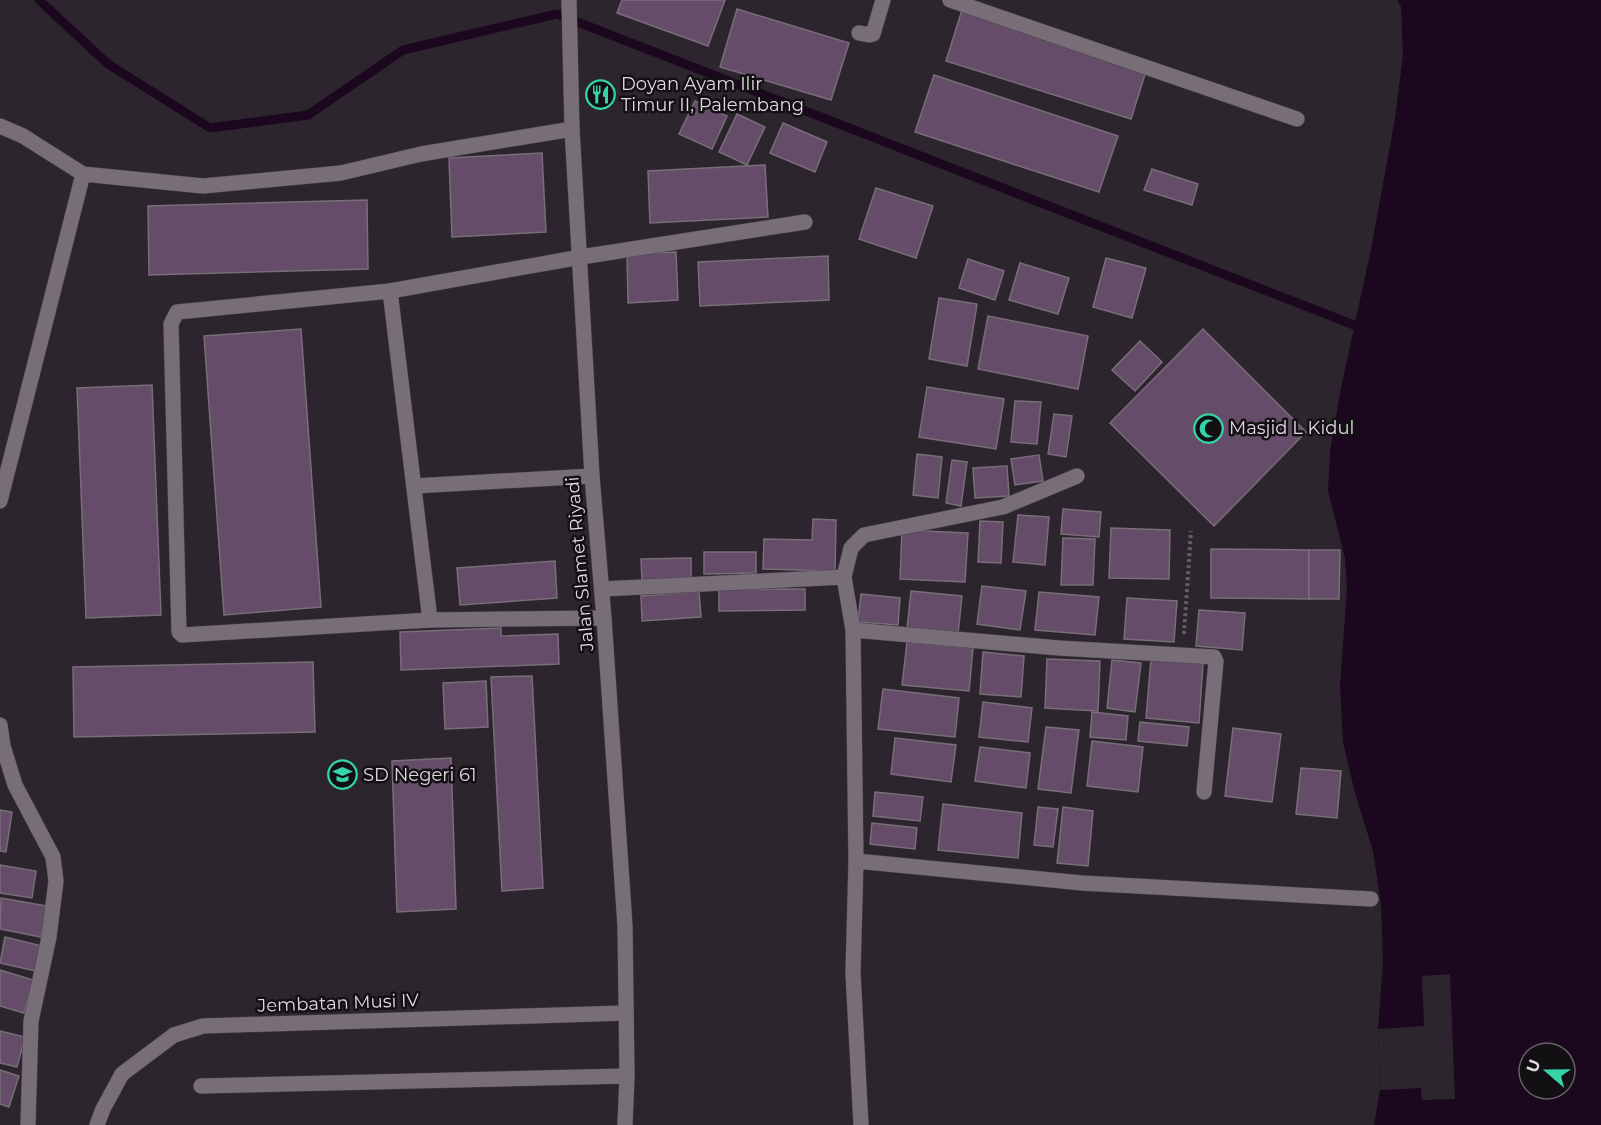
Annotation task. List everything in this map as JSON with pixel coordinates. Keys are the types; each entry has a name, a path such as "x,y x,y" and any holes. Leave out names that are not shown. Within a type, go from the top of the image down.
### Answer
{"street":[{"name":"Jalan Slamet Riyadi","path":"568,0 572,129 592,476 625,926 627,1076 625,1125"},
{"path":"860,33 873,34 883,0"},
{"path":"950,0 1297,119"},
{"path":"0,126 22,136 83,174 202,186 341,173 421,154 572,129"},
{"path":"0,501 83,174"},
{"path":"604,618 430,620 182,635 179,632 171,324 174,316 177,312 390,291 580,256 806,222"},
{"path":"390,291 430,620"},
{"path":"414,486 592,476"},
{"path":"861,1125 853,973 856,861 853,630 844,577 850,548 864,535 1003,507 1077,476"},
{"path":"602,589 844,577"},
{"path":"853,630 1059,648 1215,657 1204,792"},
{"path":"0,725 3,746 15,785 54,857 56,881 49,937 31,1021 28,1125"},
{"path":"856,861 1082,883 1371,899"},
{"name":"Jembatan Musi IV","path":"96,1125 122,1074 174,1035 204,1026 626,1013"},
{"path":"201,1086 627,1076"}],"path":[{"path":"1183,656 1191,531"}],"shaded area":[{"path":"1397,0 1601,0 1601,1125 1374,1125 1380,1090 1378,1029 1383,962 1381,905 1373,851 1355,793 1343,742 1340,685 1347,588 1345,558 1328,491 1330,451 1395,119 1403,55 1401,7"}],"pier":[{"path":"1450,974 1455,1099 1422,1100 1421,1088 1380,1090 1378,1029 1424,1026 1422,976"}],"building":[{"path":"622,0 725,0 708,46 617,13"},
{"path":"737,9 849,43 831,100 720,67"},
{"path":"962,10 1147,68 1131,119 946,61"},
{"path":"934,75 1118,136 1099,192 915,132"},
{"path":"695,101 727,116 712,149 679,134"},
{"path":"737,114 765,127 747,165 719,152"},
{"path":"783,123 827,142 815,172 770,153"},
{"path":"542,153 546,232 452,237 449,158"},
{"path":"765,165 768,217 650,223 648,171"},
{"path":"1152,169 1198,184 1192,205 1144,190"},
{"path":"876,188 933,206 916,258 859,239"},
{"path":"367,200 368,269 149,275 148,206"},
{"path":"676,252 678,300 628,303 627,254"},
{"path":"828,256 829,300 700,306 698,262"},
{"path":"1106,258 1146,268 1132,318 1093,307"},
{"path":"968,259 1004,271 995,300 959,288"},
{"path":"1020,263 1069,278 1058,314 1009,300"},
{"path":"939,298 977,304 967,366 929,359"},
{"path":"988,316 1088,336 1078,389 978,369"},
{"path":"301,329 321,607 224,615 204,336"},
{"name":"Masjid L Kidul","path":"1203,329 1306,432 1214,526 1110,423"},
{"path":"1140,341 1162,362 1135,391 1112,370"},
{"path":"152,385 161,615 86,618 77,388"},
{"path":"927,387 1004,399 996,449 919,437"},
{"path":"1015,401 1041,402 1037,444 1011,442"},
{"path":"1054,414 1072,416 1066,457 1048,454"},
{"path":"917,454 942,457 938,498 913,495"},
{"path":"1039,455 1043,481 1015,485 1011,459"},
{"path":"952,460 967,462 961,506 946,503"},
{"path":"1007,466 1009,496 975,498 973,468"},
{"path":"1063,509 1101,512 1099,537 1061,534"},
{"path":"1018,515 1049,517 1045,565 1013,562"},
{"path":"813,519 836,520 835,571 763,569 764,539 812,540"},
{"path":"980,521 1003,522 1001,563 978,562"},
{"path":"1111,528 1170,530 1169,579 1109,578"},
{"path":"902,530 968,533 965,582 900,579"},
{"path":"1063,538 1095,539 1093,585 1061,585"},
{"path":"1211,549 1309,550 1309,599 1211,598"},
{"path":"1309,550 1340,550 1339,599 1309,599"},
{"path":"704,552 756,552 756,573 704,574"},
{"path":"691,558 691,580 642,581 641,559"},
{"path":"555,561 557,598 460,605 457,568"},
{"path":"982,586 1026,591 1020,630 977,624"},
{"path":"719,589 805,589 805,610 719,611"},
{"path":"699,591 701,617 642,621 641,596"},
{"path":"911,591 962,596 958,634 907,629"},
{"path":"1039,592 1099,597 1095,635 1035,630"},
{"path":"861,594 900,598 898,625 858,622"},
{"path":"1127,598 1177,601 1174,642 1124,639"},
{"path":"1199,610 1245,613 1242,650 1196,646"},
{"path":"501,628 501,636 558,634 559,664 401,670 400,632"},
{"path":"907,642 973,648 969,691 902,685"},
{"path":"983,652 1024,656 1021,697 980,694"},
{"path":"1047,659 1100,661 1098,711 1045,708"},
{"path":"1151,659 1203,664 1199,723 1146,718"},
{"path":"1112,660 1141,663 1135,712 1107,708"},
{"path":"313,662 315,732 74,737 73,667"},
{"path":"532,676 543,888 502,891 491,677"},
{"path":"486,681 488,727 445,729 443,683"},
{"path":"883,689 959,698 955,737 878,729"},
{"path":"983,702 1032,708 1028,742 979,737"},
{"path":"1092,712 1128,716 1126,740 1090,737"},
{"path":"1140,722 1189,727 1187,746 1138,741"},
{"path":"1046,727 1079,730 1071,793 1038,789"},
{"path":"1233,728 1281,734 1272,802 1225,796"},
{"path":"895,738 956,745 951,782 891,774"},
{"path":"1092,741 1143,747 1138,792 1087,786"},
{"path":"980,747 1030,753 1026,788 975,781"},
{"path":"451,758 456,909 397,912 392,761"},
{"path":"1301,768 1341,771 1337,818 1296,814"},
{"path":"875,792 923,797 920,821 873,816"},
{"path":"943,804 1022,813 1018,858 938,850"},
{"path":"1038,807 1058,809 1053,847 1034,845"},
{"path":"1063,807 1093,811 1088,866 1057,863"},
{"path":"0,810 12,812 6,852 0,851"},
{"path":"872,823 917,828 915,849 870,844"},
{"path":"0,865 36,871 32,898 0,893"},
{"path":"1,898 47,906 41,937 0,929"},
{"path":"5,937 42,946 36,971 0,963"},
{"path":"0,970 33,980 24,1013 0,1006"},
{"path":"0,1031 25,1037 17,1067 0,1063"},
{"path":"0,1070 19,1076 9,1107 0,1104"}],"waterway":[{"path":"39,0 108,64 210,128 308,115 403,50 557,14 1354,325 1367,327"}],"place":[{"name":"Doyan Ayam Ilir Timur II, Palembang","path":"600,94"},
{"name":"Masjid L Kidul","path":"1208,428"},
{"name":"SD Negeri 61","path":"342,775"}]}
